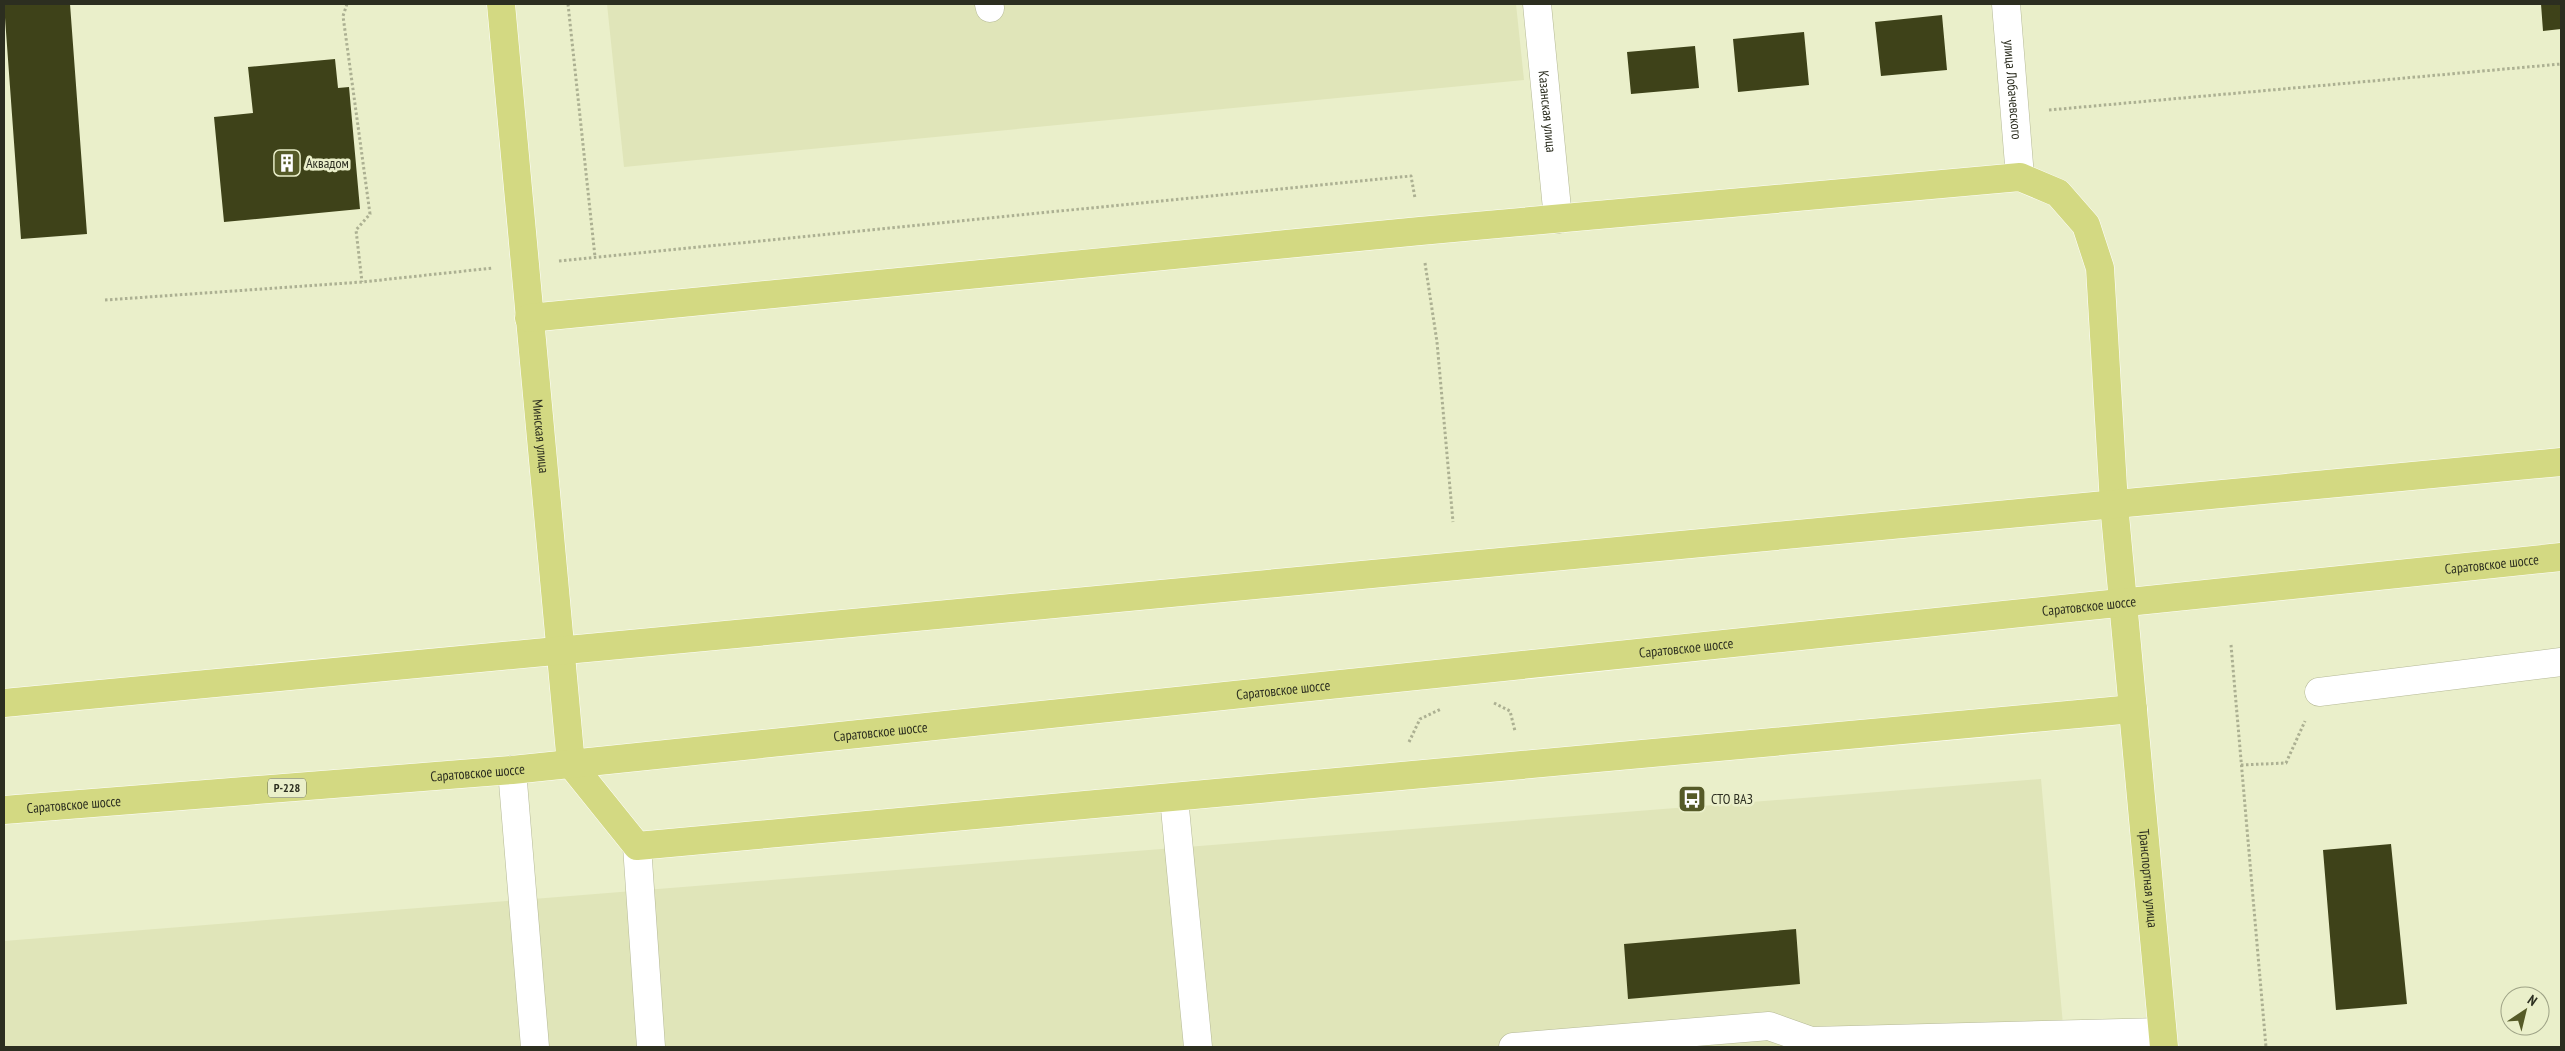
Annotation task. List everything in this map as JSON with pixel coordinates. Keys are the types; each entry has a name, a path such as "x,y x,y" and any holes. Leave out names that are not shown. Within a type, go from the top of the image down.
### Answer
{"main road":[{"name":"Минская улица","path":"501,4 559,652 571,764"},
{"path":"529,318 1558,219 2020,177"},
{"name":"Транспортная улица","path":"2020,177 2058,193 2086,225 2100,268 2114,504 2163,1040"},
{"path":"4,703 2561,462"},
{"name":"Саратовское шоссе","path":"4,810 512,770 2561,557"},
{"path":"571,764 637,846 2133,710"}],"street":[{"name":"Казанская улица","path":"1537,4 1558,219"},
{"name":"улица Лобачевского","path":"2006,4 2020,177"},
{"path":"2319,692 2561,662"},
{"path":"512,770 535,1047"},
{"path":"1174,798 1198,1047"},
{"path":"637,846 651,1047"},
{"path":"1513,1047 1768,1026 1811,1041 2163,1040"}],"path":[{"path":"347,4 343,16 370,214 356,230 362,282"},
{"path":"568,4 596,257"},
{"path":"2015,113 2561,64"},
{"path":"105,300 362,282 1411,176"},
{"path":"1437,342 1453,522"},
{"path":"2231,645 2266,1047"},
{"path":"2241,765 2286,763 2319,692"},
{"path":"1392,778 1420,719 1443,708"}],"shaded area":[{"path":"607,4 1516,4 1524,80 624,167"},
{"path":"2041,779 2065,1047 4,1047 4,941"}],"building":[{"path":"4,4 70,4 87,234 21,239"},
{"path":"2541,4 2561,4 2561,29 2543,31"},
{"path":"1942,15 1947,70 1881,76 1875,22"},
{"path":"1804,32 1809,85 1738,92 1733,39"},
{"path":"1695,46 1699,88 1631,94 1627,52"},
{"name":"Аквадом","path":"335,59 338,88 349,87 360,209 224,222 214,117 253,113 248,67"},
{"path":"2391,844 2407,1004 2336,1010 2323,850"},
{"path":"1796,929 1800,984 1628,999 1624,944"}],"place":[{"name":"Аквадом","path":"287,163"},
{"name":"СТО ВАЗ","path":"1692,799"}]}
